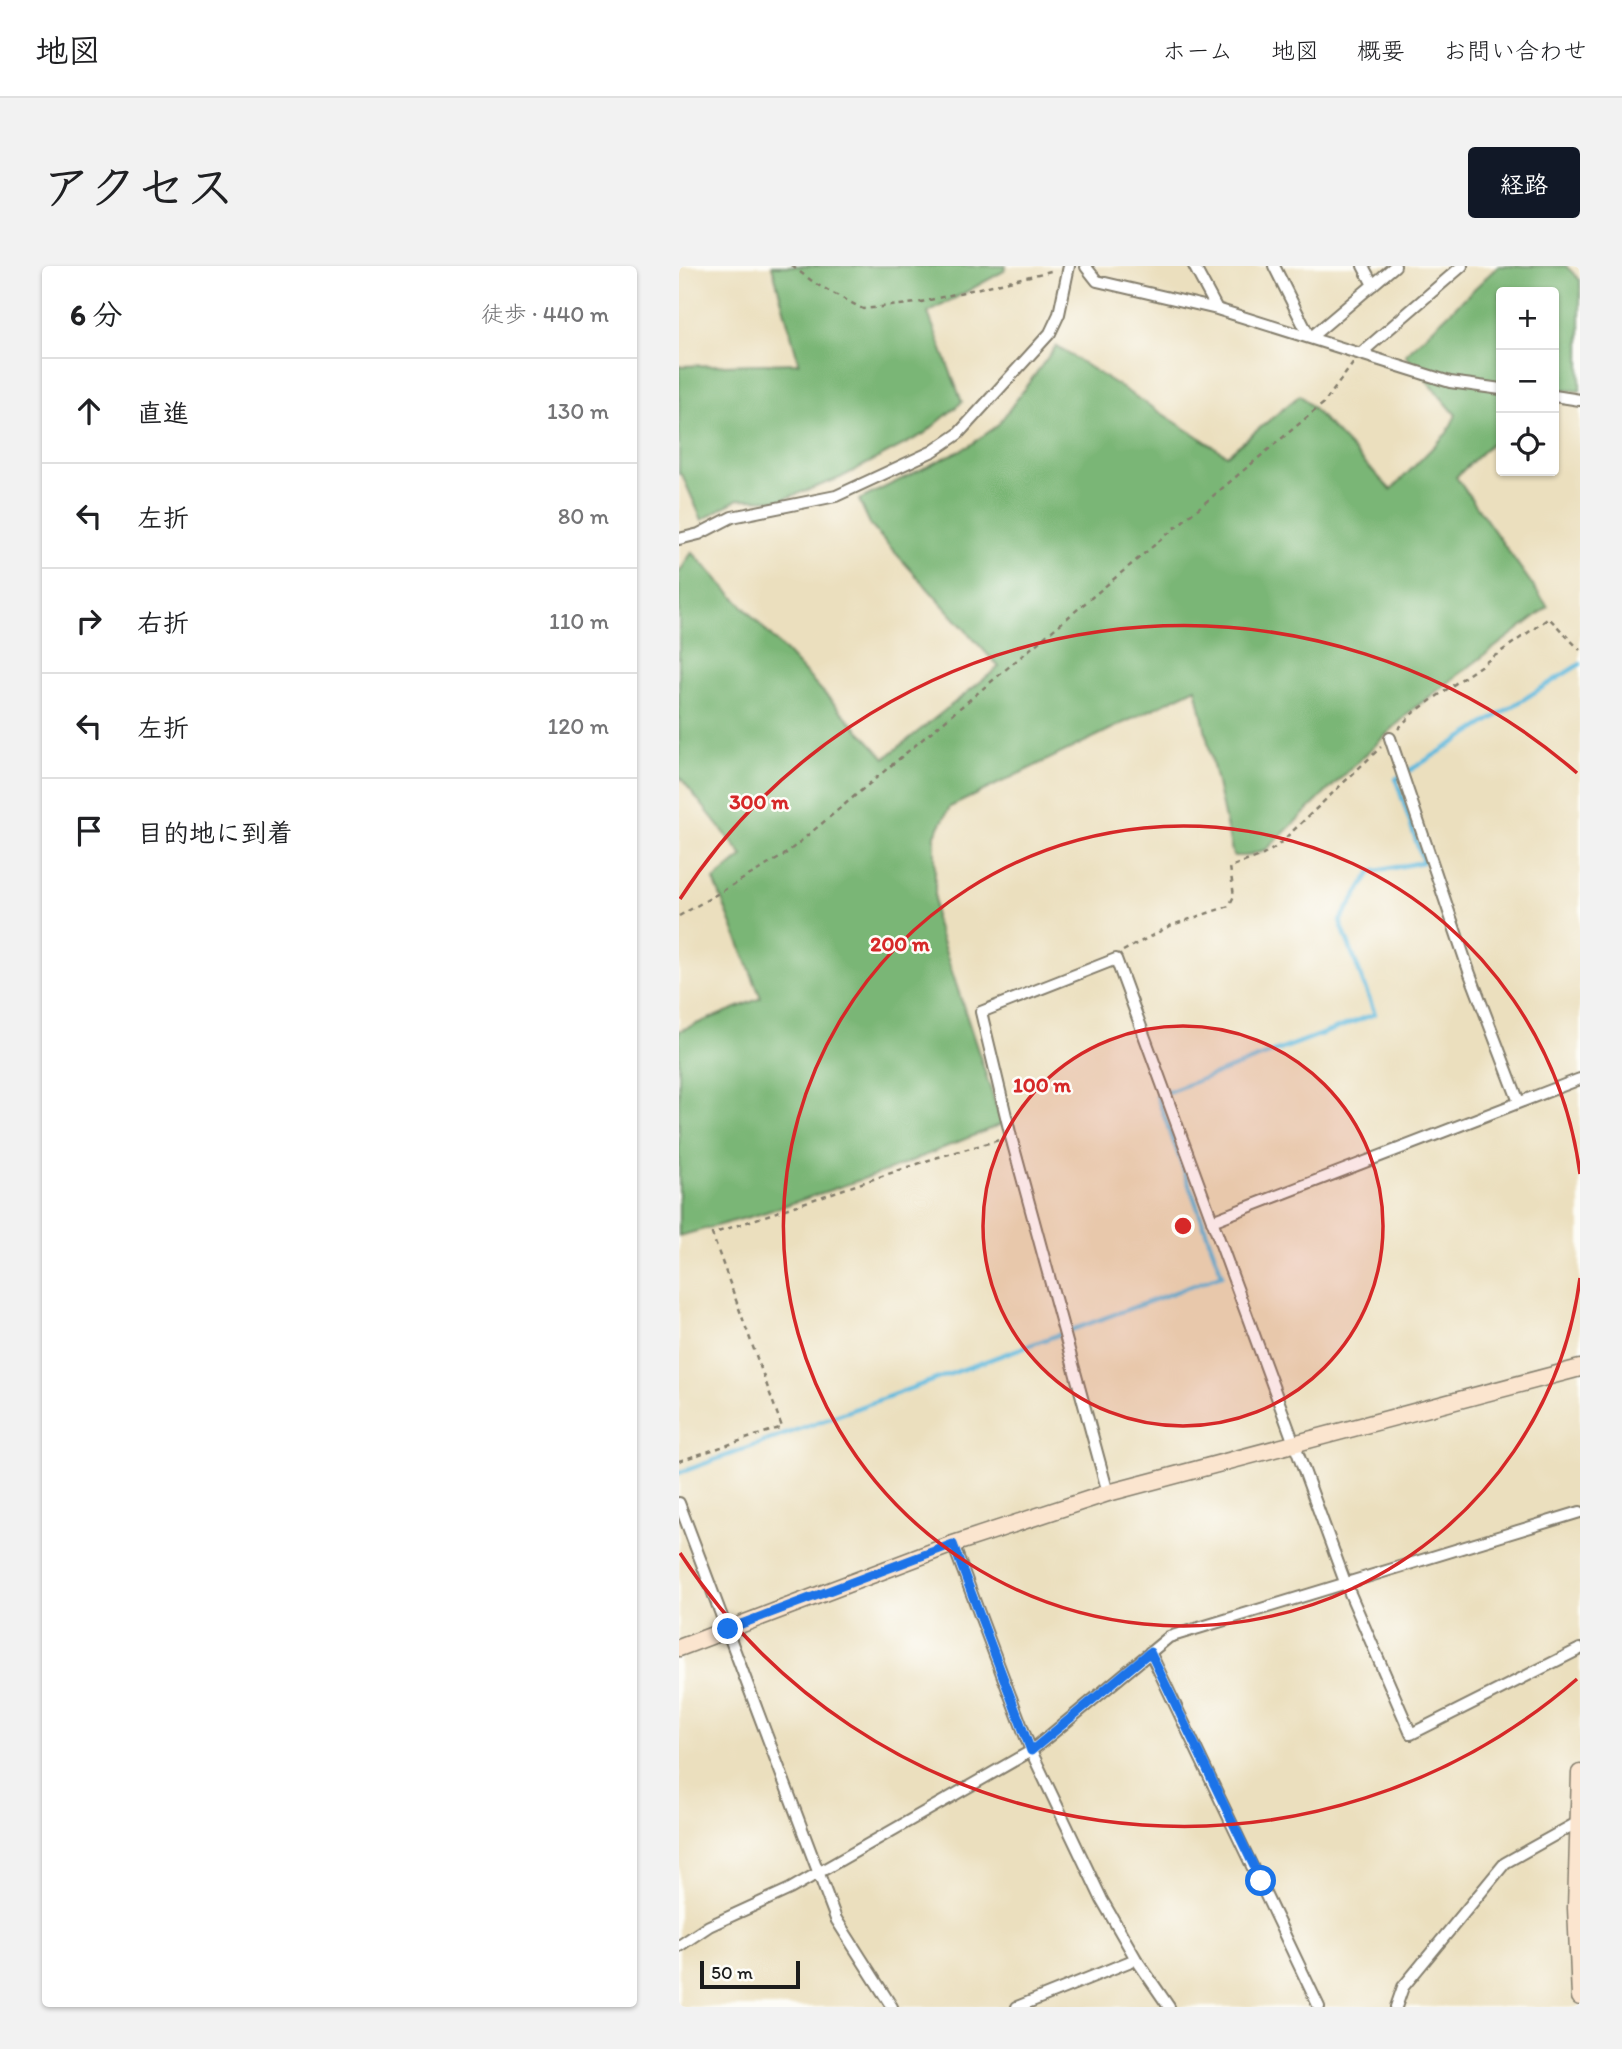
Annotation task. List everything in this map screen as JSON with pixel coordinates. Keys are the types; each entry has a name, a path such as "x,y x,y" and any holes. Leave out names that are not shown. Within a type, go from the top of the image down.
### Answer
{"street":[{"path":"679,539 699,534 732,517 836,496 863,486 941,446 958,434 1050,333 1059,314 1069,266 1087,266 1097,281 1217,309 1450,382 1496,388"},
{"path":"1194,266 1217,309"},
{"path":"1274,266 1310,338"},
{"path":"1363,266 1373,285"},
{"path":"1310,338 1395,266"},
{"path":"1360,354 1462,266"},
{"path":"1559,397 1580,400"},
{"path":"1390,738 1470,974 1519,1102"},
{"path":"1108,1493 1011,1136 981,1012 1116,959 1292,1444 1345,1582 1411,1734 1580,1649"},
{"path":"1212,1221 1580,1079"},
{"path":"679,1648 953,1544 1108,1493 1580,1368"},
{"path":"679,1503 836,1919 891,2007"},
{"path":"679,1946 709,1926 790,1889 1031,1751 1169,1637 1580,1512"},
{"path":"953,1544 1031,1751 1102,1900 1136,1959 1169,2007"},
{"path":"1150,1652 1319,2007"},
{"path":"1580,1773 1576,1908 1580,1997"},
{"path":"1396,2007 1403,1987 1505,1863 1578,1822"},
{"path":"1017,2007 1136,1959"}],"path":[{"path":"792,266 815,284 863,309 917,303 1041,276 1060,266"},
{"path":"679,916 783,856 1324,403 1360,354"},
{"path":"1116,959 1125,948 1171,926 1229,906 1234,896 1230,867 1276,847 1413,713 1549,618 1580,650"},
{"path":"679,1461 782,1427 712,1234 935,1158 1011,1136"}],"green space":[{"path":"772,266 1006,266 1004,271 928,313 962,402 924,434 840,478 781,500 738,499 702,520 682,475 679,474 679,366 799,363"},
{"path":"1498,266 1566,266 1580,280 1580,391 1563,390 1559,393 1559,287 1496,287 1496,439 1456,477 1548,607 1412,710 1267,849 1246,856 1233,856 1196,688 950,807 935,835 935,920 1002,1124 892,1169 760,1214 679,1236 679,1031 761,998 714,880 743,856 679,776 679,573 692,552 885,758 999,667 871,526 859,500 969,446 997,426 1056,346 1227,455 1300,395 1391,490 1447,433 1456,415 1405,355"}],"waterway":[{"path":"679,1473 1222,1275 1157,1096 1375,1014 1340,921 1371,872 1423,862 1396,779 1580,664"}],"route":[{"path":"728,1629 953,1544 1031,1751 1150,1652 1157,1661 1261,1881"}]}
